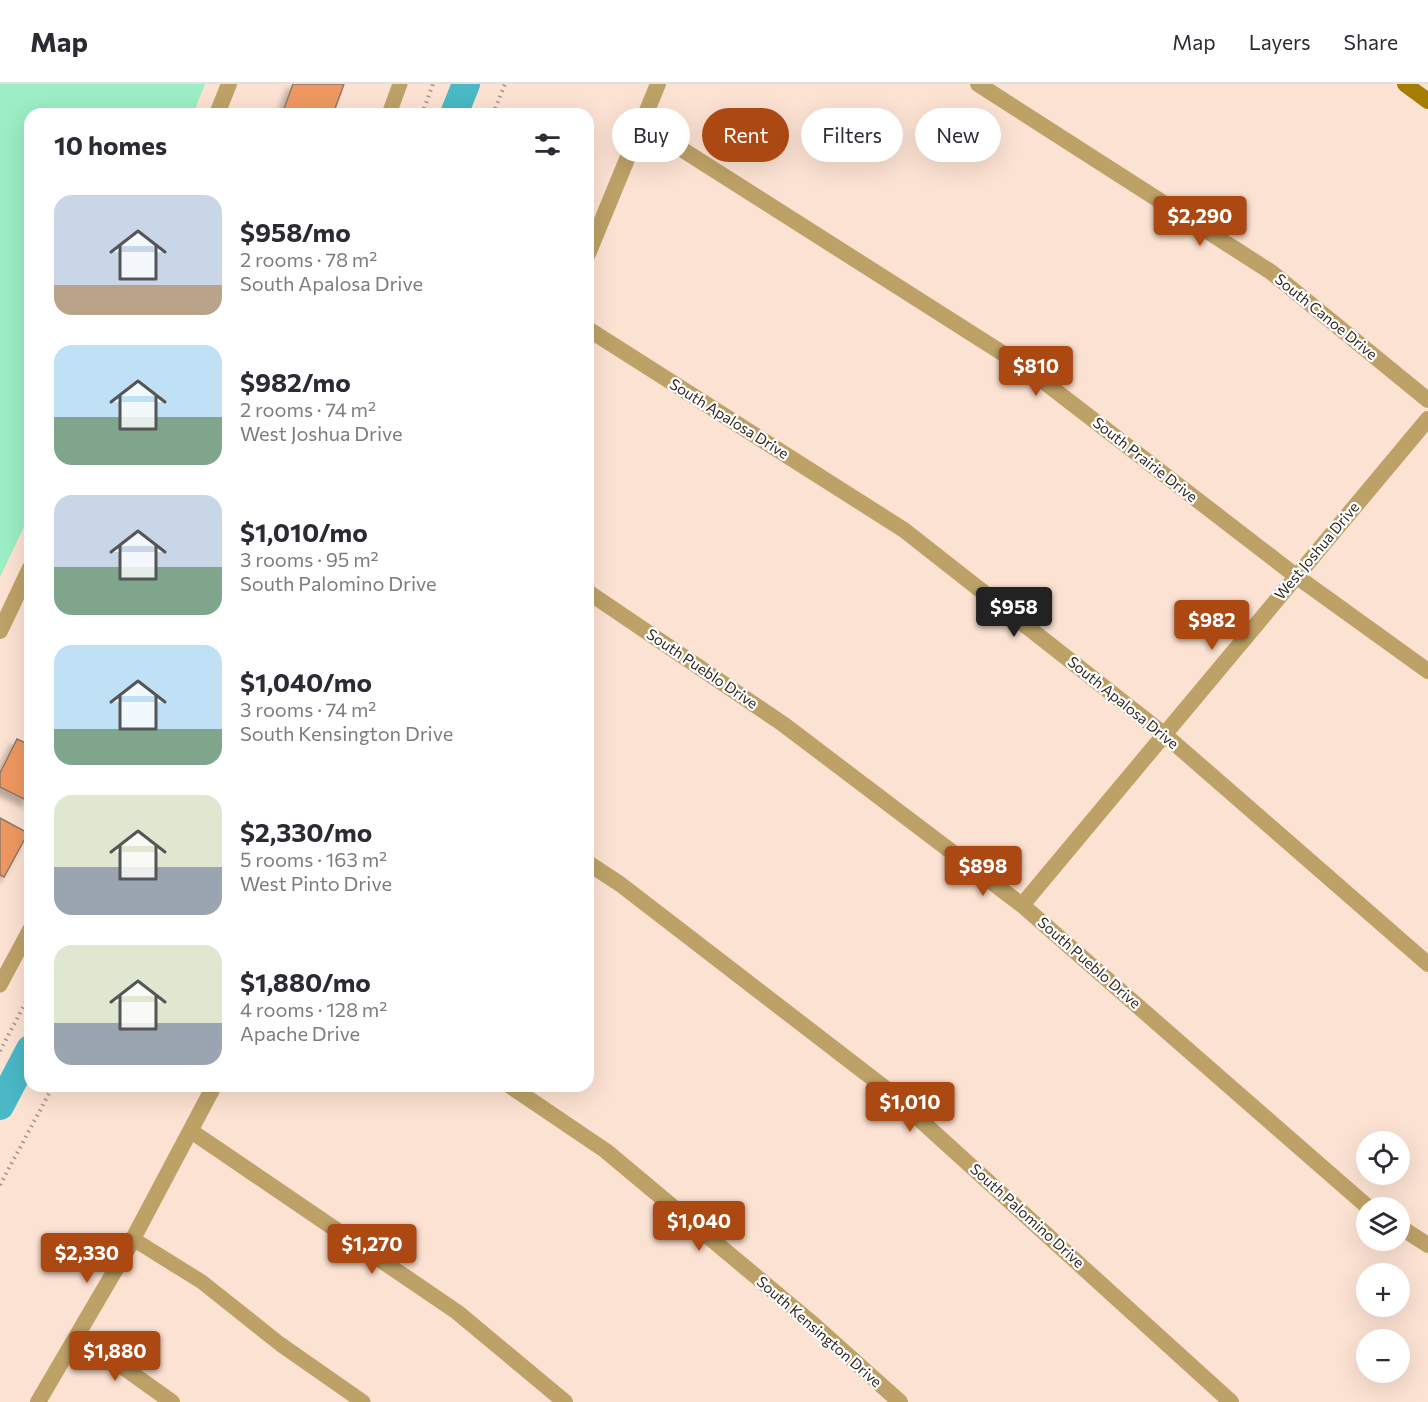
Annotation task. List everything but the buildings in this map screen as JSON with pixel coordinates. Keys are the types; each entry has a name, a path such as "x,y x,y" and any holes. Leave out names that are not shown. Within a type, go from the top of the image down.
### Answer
{"main road":[{"path":"1405,84 1428,101"}],"street":[{"path":"220,108 229,84"},
{"path":"648,108 658,84"},
{"name":"South Canoe Drive","path":"978,84 1271,272 1428,400"},
{"name":"South Prairie Drive","path":"690,154 1026,368 1296,576 1428,671"},
{"path":"594,240 626,162"},
{"name":"South Apalosa Drive","path":"594,333 904,530 1165,735 1428,964"},
{"name":"West Joshua Drive","path":"1022,905 1428,419"},
{"path":"0,631 24,581"},
{"name":"South Pueblo Drive","path":"594,596 783,724 1022,905 1356,1197"},
{"name":"South Palomino Drive","path":"594,867 620,884 885,1088 1231,1402"},
{"path":"38,1402 133,1239 211,1092"},
{"name":"South Kensington Drive","path":"519,1092 606,1151 814,1325 900,1402"},
{"path":"191,1131 457,1312 565,1402"},
{"path":"1410,1233 1428,1245"},
{"path":"78,1335 172,1402"}],"lane":[{"path":"391,108 400,84"},
{"path":"0,986 24,940"},
{"path":"133,1239 202,1282 280,1344 363,1402"}],"path":[{"path":"424,108 433,84"},
{"path":"495,108 505,84"},
{"path":"0,1051 24,1005"},
{"path":"0,1185 50,1092"}],"green space":[{"path":"0,84 205,84 195,108 24,108 24,527 0,577"}],"waterway":[{"path":"456,108 466,84"},
{"path":"0,1106 24,1060"}]}
